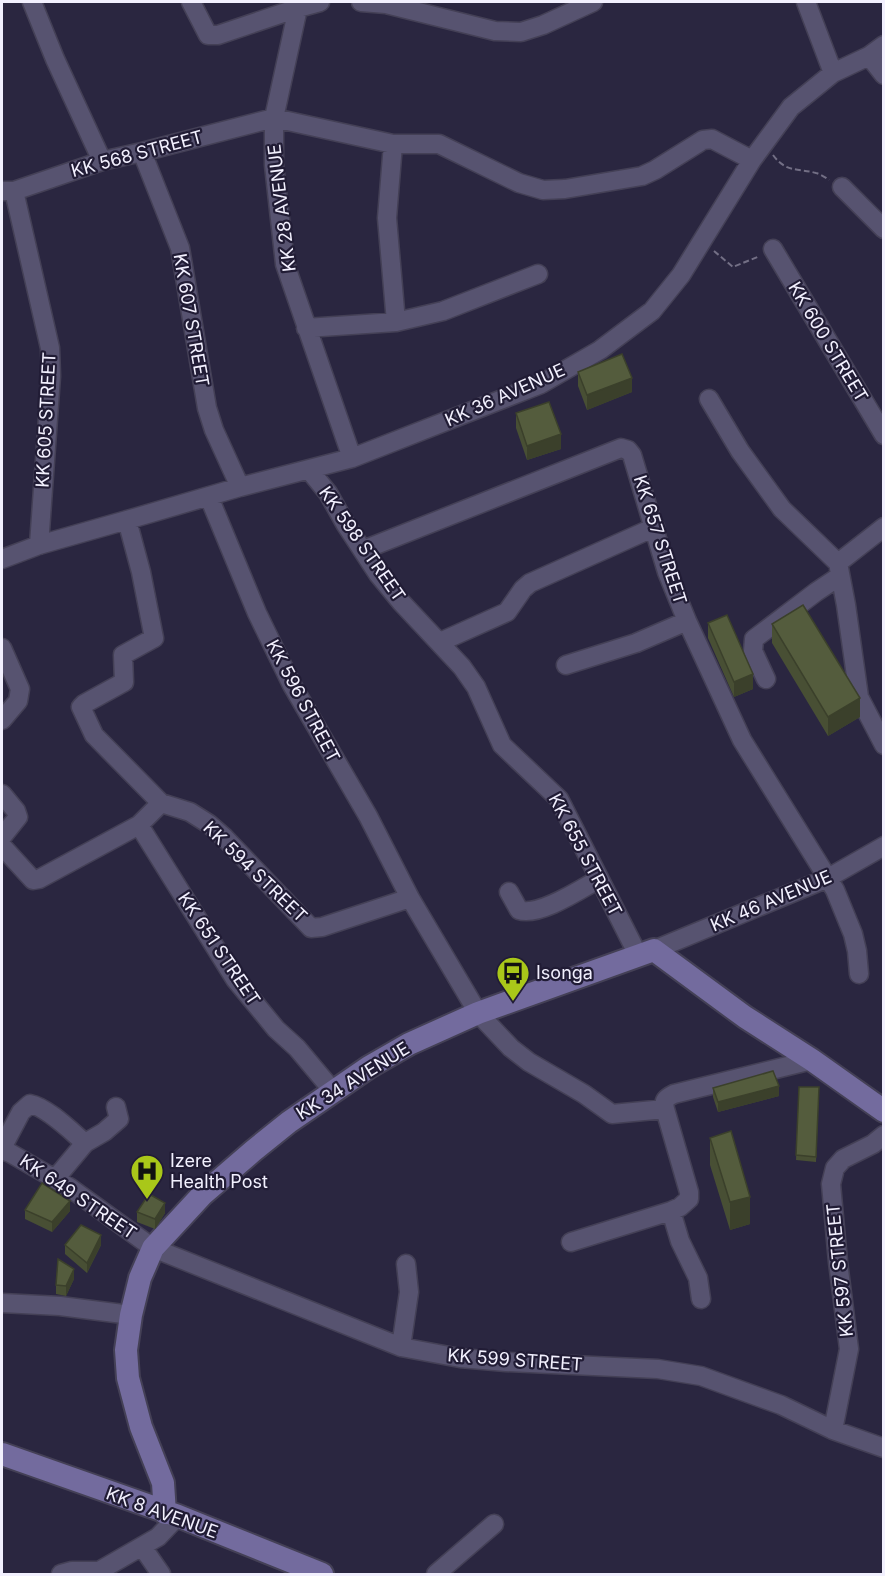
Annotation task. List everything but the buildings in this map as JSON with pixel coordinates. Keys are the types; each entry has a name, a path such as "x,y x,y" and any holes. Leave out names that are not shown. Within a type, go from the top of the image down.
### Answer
{"main road":[{"name":"KK 34 AVENUE","path":"171,1515 163,1483 141,1427 128,1378 126,1338 130,1314 140,1278 153,1248 202,1195 252,1151 288,1122 369,1067 409,1044 478,1013 646,953"},
{"path":"646,953 880,1102"},
{"name":"KK 8 AVENUE","path":"2,1454 171,1515 322,1575"}],"street":[{"path":"32,2 55,59 102,161"},
{"path":"191,2 208,35 218,35 320,2"},
{"path":"361,2 386,4 495,31 521,32 543,25 593,2"},
{"path":"806,2 832,73"},
{"name":"KK 28 AVENUE","path":"298,8 274,118 274,165 285,264 352,458"},
{"path":"876,50 884,75"},
{"name":"KK 36 AVENUE","path":"2,559 39,545 240,487 310,471 352,458 541,384 600,350 652,310 681,275 752,160 791,107 832,73 876,50"},
{"path":"274,118 393,144 439,144 519,183 543,190 565,189 642,176 703,140 712,138 752,160"},
{"name":"KK 568 STREET","path":"8,191 102,161 142,153 274,118"},
{"path":"393,144 387,218 396,322"},
{"name":"KK 607 STREET","path":"142,153 180,248 207,408 214,430 240,487"},
{"path":"842,187 884,229"},
{"name":"KK 605 STREET","path":"8,191 50,348 51,376 39,545"},
{"name":"KK 600 STREET","path":"773,249 884,435"},
{"path":"306,328 396,322 443,310 538,274"},
{"path":"709,399 740,451 782,509 839,570 859,697 883,744"},
{"name":"KK 657 STREET","path":"363,550 621,448 633,455 667,572 687,621 741,740 828,878 853,934 859,975"},
{"name":"KK 598 STREET","path":"310,471 328,493 378,574 400,602 440,642"},
{"name":"KK 596 STREET","path":"209,497 257,612 291,685 368,816 410,898 478,1013 511,1048 529,1062 584,1094 612,1114 665,1109"},
{"name":"KK 594 STREET","path":"127,520 141,572 154,638 123,655 124,682 81,707 94,735 161,803 190,812 224,837 311,928 410,898"},
{"path":"440,642 507,612 530,583 655,527"},
{"path":"766,679 753,651 754,639 816,592 884,527"},
{"path":"566,665 636,643 687,621"},
{"name":"KK 655 STREET","path":"440,642 476,687 502,745 559,799 599,879 646,953"},
{"path":"2,648 20,688 18,701 2,720"},
{"path":"2,794 18,817 2,837"},
{"path":"2,846 33,880 39,879 139,825 161,803"},
{"name":"KK 651 STREET","path":"139,825 235,979 276,1029 297,1047 333,1090"},
{"name":"KK 46 AVENUE","path":"646,953 828,878 884,846"},
{"path":"509,892 519,910 525,912 552,904 599,879"},
{"path":"571,1242 671,1211 689,1199 689,1192 665,1109 666,1098 674,1094 812,1060"},
{"path":"2,1149 21,1112 30,1104 55,1119 85,1143"},
{"path":"55,1179 85,1143 104,1132 119,1119 116,1107"},
{"name":"KK 597 STREET","path":"833,1430 849,1349 831,1184 835,1168 843,1159 873,1144 884,1135"},
{"name":"KK 649 STREET","path":"2,1149 55,1179 153,1248"},
{"path":"671,1211 680,1241 698,1278 701,1299"},
{"name":"KK 599 STREET","path":"153,1248 401,1347 460,1358 658,1369 701,1376 781,1405 833,1430 884,1448"},
{"path":"401,1347 409,1292 406,1264"},
{"path":"2,1303 60,1306 130,1314"},
{"path":"61,1575 72,1571 99,1571 143,1548 158,1537 171,1515"},
{"path":"436,1575 494,1524"},
{"path":"143,1548 161,1575"}],"path":[{"path":"765,144 778,163 794,170 817,173 842,187"},
{"path":"701,242 734,267 754,260 773,249"}],"place":[{"name":"Isonga","path":"513,1002"},
{"name":"Izere Health Post","path":"147,1200"}]}
